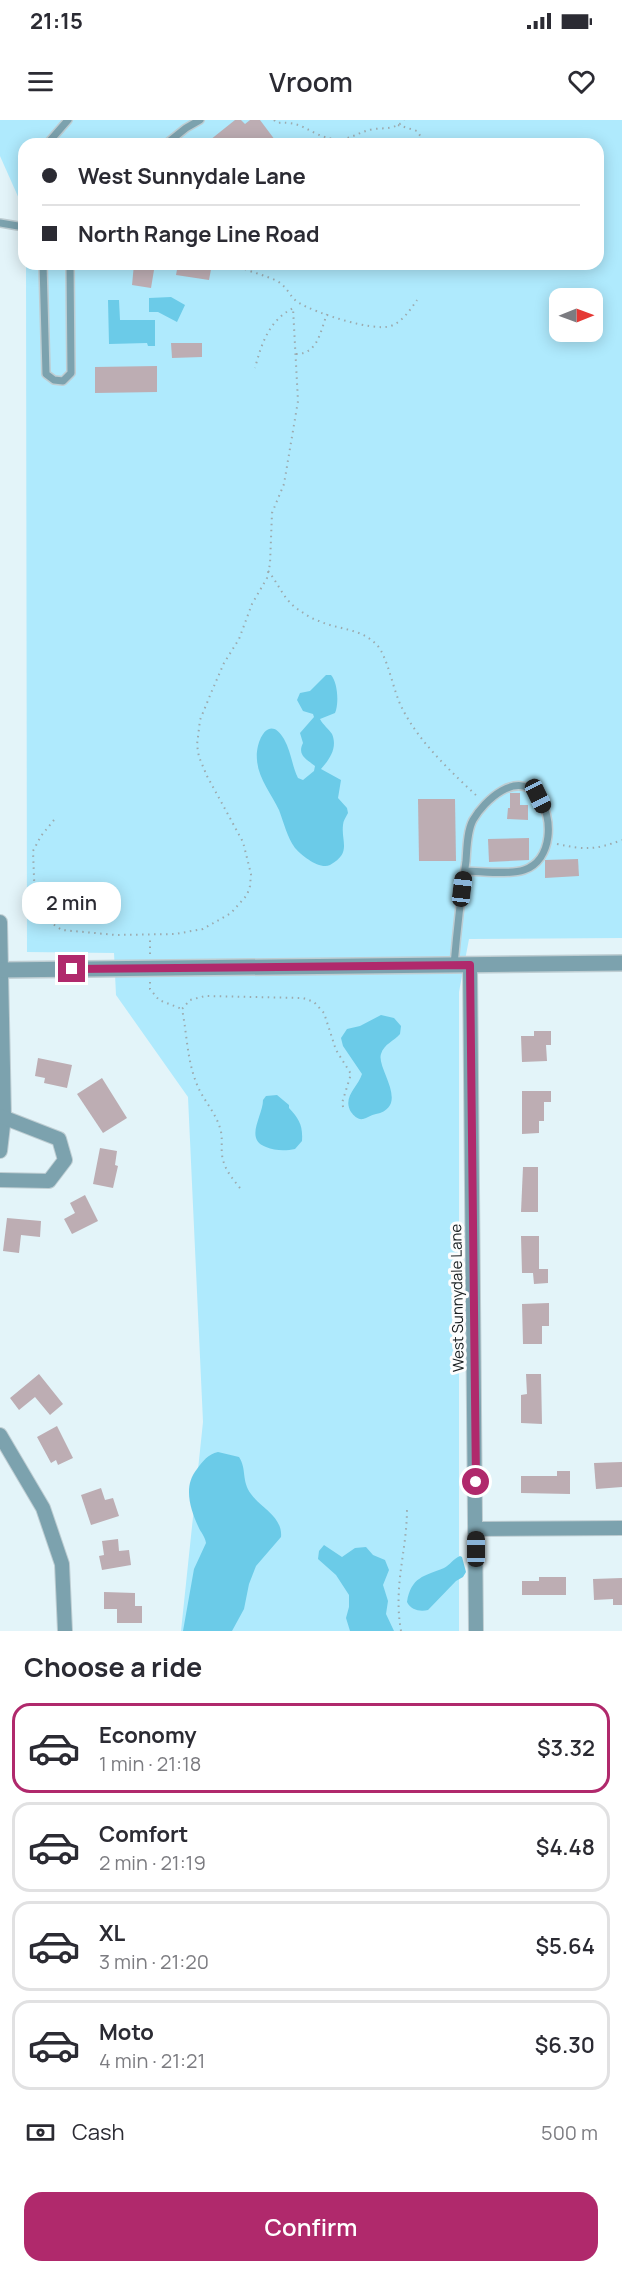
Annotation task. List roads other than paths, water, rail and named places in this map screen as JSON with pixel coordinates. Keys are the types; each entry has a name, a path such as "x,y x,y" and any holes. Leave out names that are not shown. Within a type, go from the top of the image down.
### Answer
{"street":[{"path":"0,922 2,1117 0,1151"},
{"path":"0,970 622,963"},
{"name":"West Sunnydale Lane","path":"470,965 476,1631"},
{"path":"0,1180 49,1181 65,1160 59,1139 2,1117"},
{"path":"0,1435 43,1508 62,1564 65,1631"},
{"path":"476,1529 622,1528"}],"lane":[{"path":"52,138 68,120"},
{"path":"174,138 200,120"},
{"path":"0,223 18,226"},
{"path":"43,270 46,374 54,380 63,381 71,373 70,270"},
{"path":"454,965 465,871 472,822 485,804 502,789 512,786 530,789 538,796 544,809 549,832 548,843 541,856 524,870 465,871"}]}
